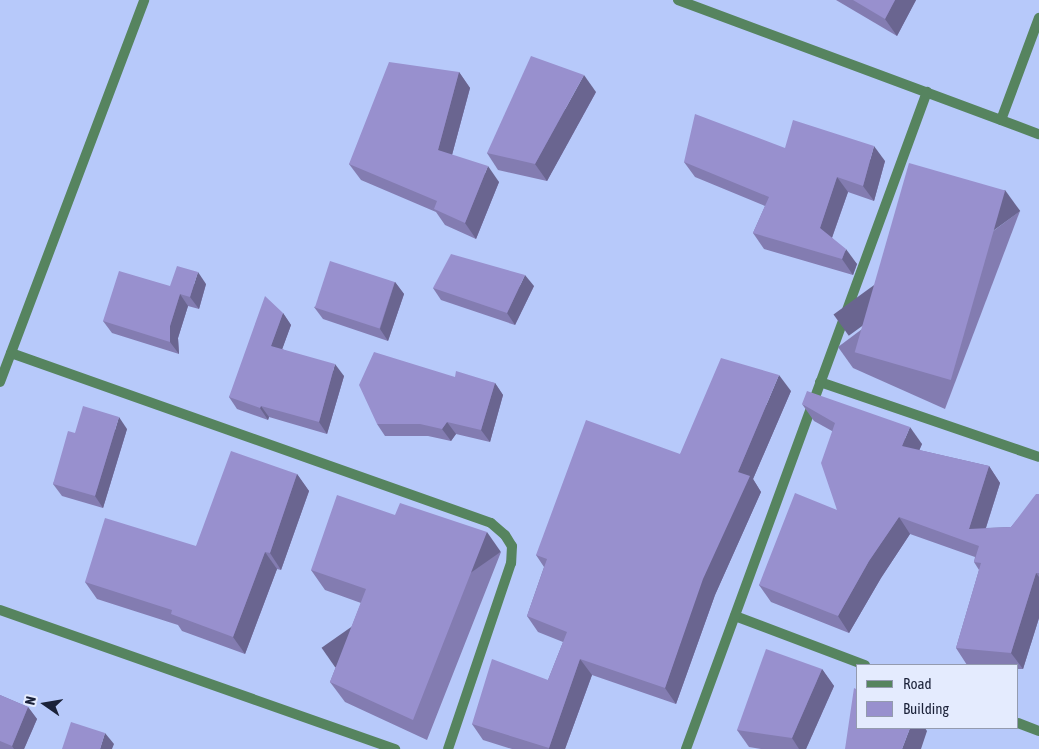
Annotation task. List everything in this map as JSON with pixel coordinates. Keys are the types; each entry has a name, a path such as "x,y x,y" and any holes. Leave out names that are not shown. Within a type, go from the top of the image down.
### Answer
{"street":[{"path":"0,382 144,0"},
{"path":"678,0 1039,134"},
{"path":"1001,120 1039,18"},
{"path":"686,749 927,92"},
{"path":"11,353 491,524 505,535 512,546 511,563 448,749"},
{"path":"820,382 1039,457"},
{"path":"0,610 395,749"},
{"path":"735,616 862,664"},
{"path":"1019,723 1039,731"}],"building":[{"path":"853,0 895,0 885,19"},
{"path":"531,56 584,75 535,164 487,153"},
{"path":"389,62 459,72 438,150 488,166 465,223 434,209 437,201 349,164"},
{"path":"695,114 785,148 793,120 874,146 863,186 837,177 820,228 846,249 842,259 753,233 769,197 684,162"},
{"path":"909,163 1005,191 951,380 855,352"},
{"path":"451,254 525,275 507,313 433,288"},
{"path":"330,261 395,282 380,329 315,308"},
{"path":"177,266 198,272 190,297 180,294 170,326 170,342 103,321 119,271 170,286"},
{"path":"265,296 283,313 271,346 335,364 319,422 261,406 260,408 229,397"},
{"path":"374,352 455,377 456,371 495,383 481,430 447,422 442,429 420,424 377,424 359,385"},
{"path":"721,358 779,375 738,472 750,476 703,579 665,688 580,659 549,748 472,724 492,659 548,680 567,632 527,616 547,559 536,555 586,420 680,454"},
{"path":"807,391 910,427 902,446 989,466 969,529 1011,527 1036,494 1039,494 1039,573 1036,573 1011,653 956,648 981,563 974,562 979,546 899,517 869,561 838,616 759,585 795,493 837,510 821,463 835,423 802,404"},
{"path":"83,406 119,417 95,496 53,484 68,431 75,433"},
{"path":"231,451 297,474 270,553 265,552 233,637 171,614 172,610 85,582 105,518 196,546"},
{"path":"337,495 395,515 400,503 487,532 413,720 330,682 366,589 311,570"},
{"path":"766,649 822,669 792,738 737,730"},
{"path":"854,688 856,689 856,729 910,729 902,749 845,749"},
{"path":"0,695 28,707 12,746 0,741"},
{"path":"71,722 105,733 100,749 62,749"}]}
